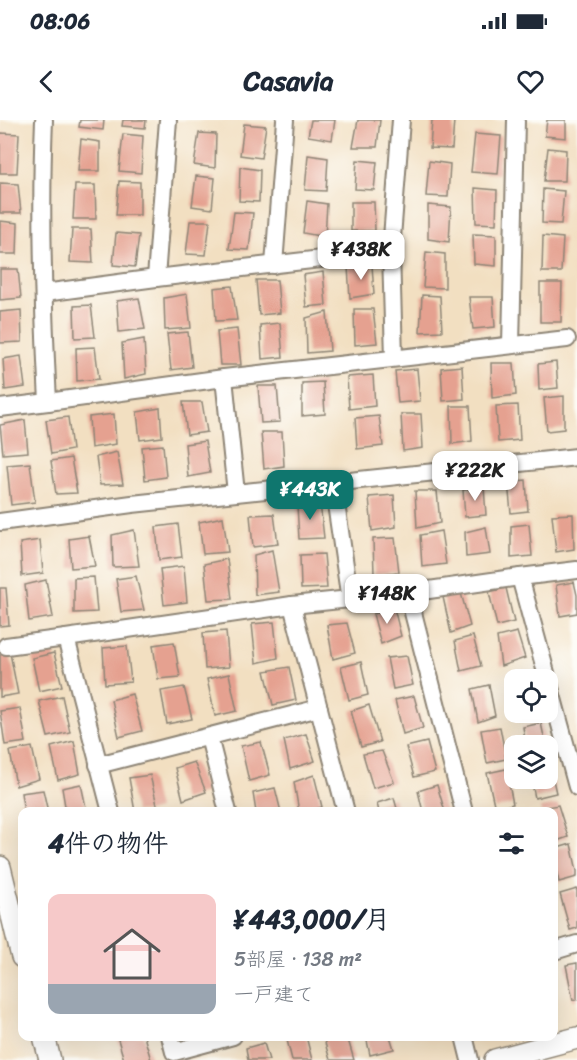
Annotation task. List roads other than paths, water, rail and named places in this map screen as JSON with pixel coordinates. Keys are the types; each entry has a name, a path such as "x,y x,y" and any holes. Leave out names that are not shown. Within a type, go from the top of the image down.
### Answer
{"street":[{"path":"44,120 42,178 48,402"},
{"path":"156,278 168,120"},
{"path":"274,265 285,120"},
{"path":"394,358 391,251 401,120"},
{"path":"511,345 516,120"},
{"path":"44,293 391,251"},
{"path":"0,408 224,378 567,339"},
{"path":"224,378 236,493"},
{"path":"0,522 132,504 577,458"},
{"path":"333,483 350,600"},
{"path":"6,646 292,606 577,570"},
{"path":"520,577 577,787"},
{"path":"408,593 463,807"},
{"path":"292,606 345,807"},
{"path":"66,638 110,807"},
{"path":"98,765 319,708"},
{"path":"209,737 227,807"},
{"path":"0,867 16,901 18,920"},
{"path":"558,950 577,944"},
{"path":"495,1060 577,1038"},
{"path":"45,1041 50,1060"},
{"path":"171,1041 174,1052 215,1041"},
{"path":"465,1041 470,1060"}]}
